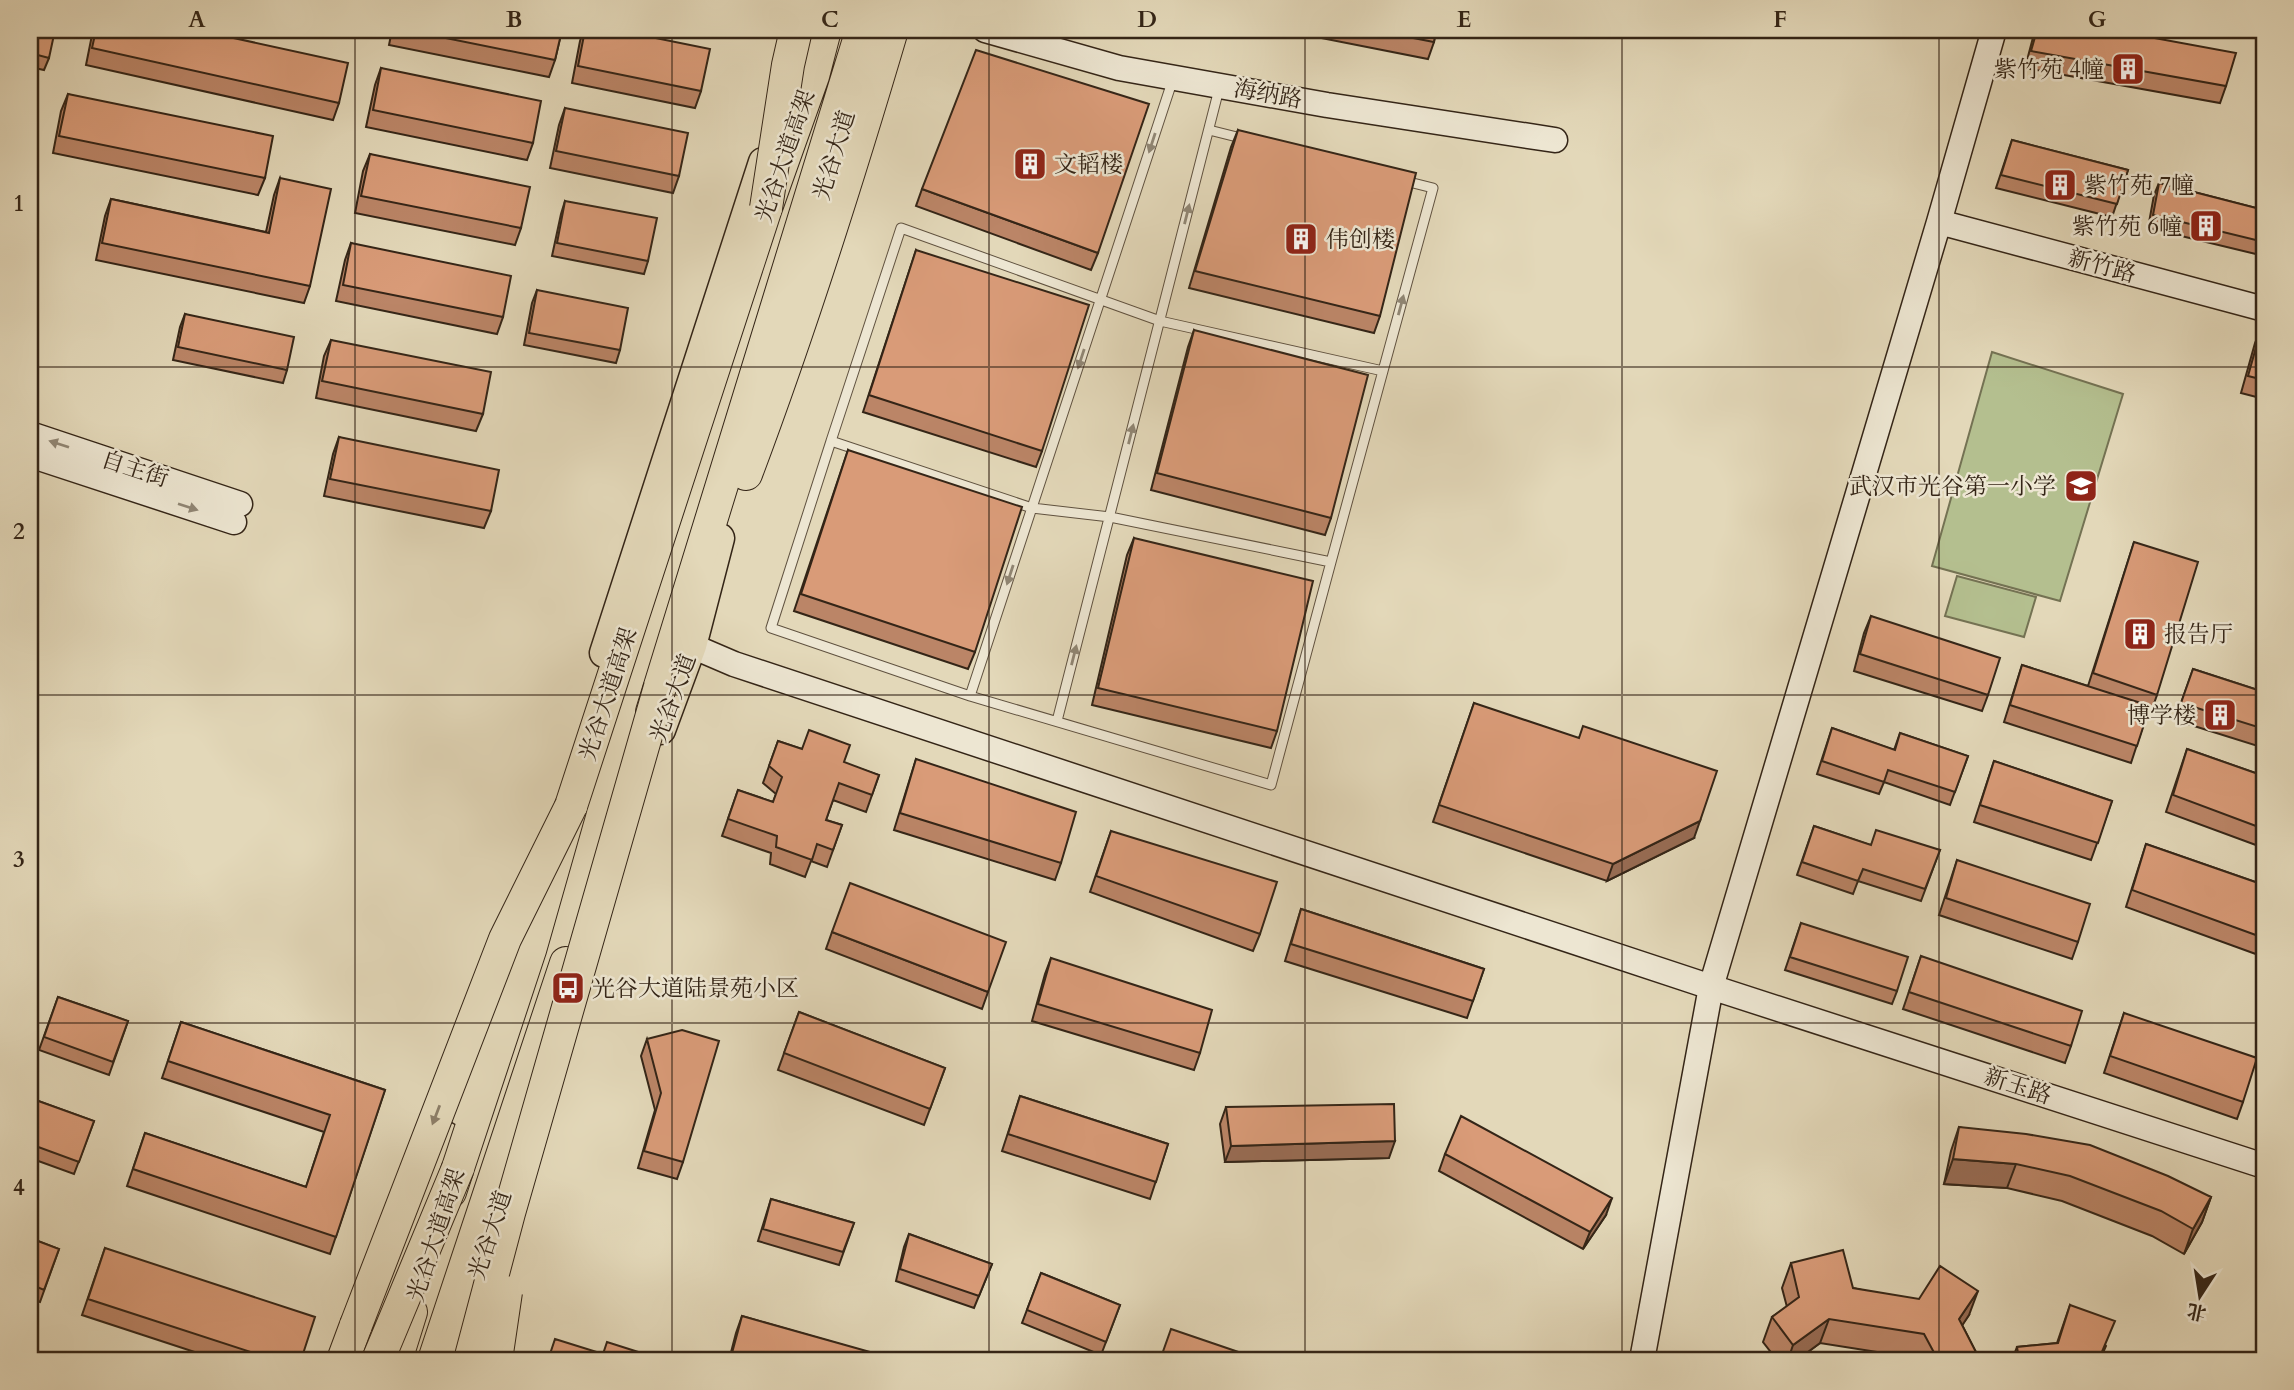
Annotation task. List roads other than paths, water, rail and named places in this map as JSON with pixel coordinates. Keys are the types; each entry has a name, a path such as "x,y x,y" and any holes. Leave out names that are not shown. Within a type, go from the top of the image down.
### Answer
{"highway":[{"path":"766,208 796,30"},
{"name":"光谷大道高架","path":"396,1360 530,950 571,806 766,208 813,76 825,30"},
{"name":"光谷大道高架","path":"434,1360 660,687 862,30"},
{"path":"718,548 785,371 892,30"},
{"path":"470,1360 509,1213 660,687"},
{"path":"496,1360 500,1323 521,1213 590,993 660,687"},
{"path":"343,1360 505,939 571,806"},
{"path":"378,1360 458,1168"}],"main road":[{"path":"385,1360 553,811 806,30"},
{"name":"光谷大道","path":"451,1360 569,988 692,646 756,398 872,30"}],"street":[{"name":"海纳路","path":"985,30 1119,68 1555,140"},
{"path":"1642,1360 1711,987 1994,30"},
{"name":"新竹路","path":"1939,222 2264,309"},
{"name":"自主街","path":"30,434 237,513 30,454"},
{"name":"新玉路","path":"692,646 734,664 1711,987 2264,1166"}],"lane":[{"path":"970,696 1173,78"},
{"path":"1058,721 1220,86"},
{"path":"1209,130 1262,143"},
{"path":"1382,371 1160,321 901,228 771,628 970,696 1272,785 1433,188 1393,178"},
{"path":"831,441 1032,508 1110,517 1331,562"}],"place":[{"name":"紫竹苑 4幢","path":"2128,69"},
{"name":"文韬楼","path":"1030,164"},
{"name":"紫竹苑 7幢","path":"2060,185"},
{"name":"紫竹苑 6幢","path":"2206,226"},
{"name":"伟创楼","path":"1301,239"},
{"name":"武汉市光谷第一小学","path":"2081,486"},
{"name":"报告厅","path":"2140,634"},
{"name":"博学楼","path":"2220,715"},
{"name":"光谷大道陆景苑小区","path":"568,988"}]}
